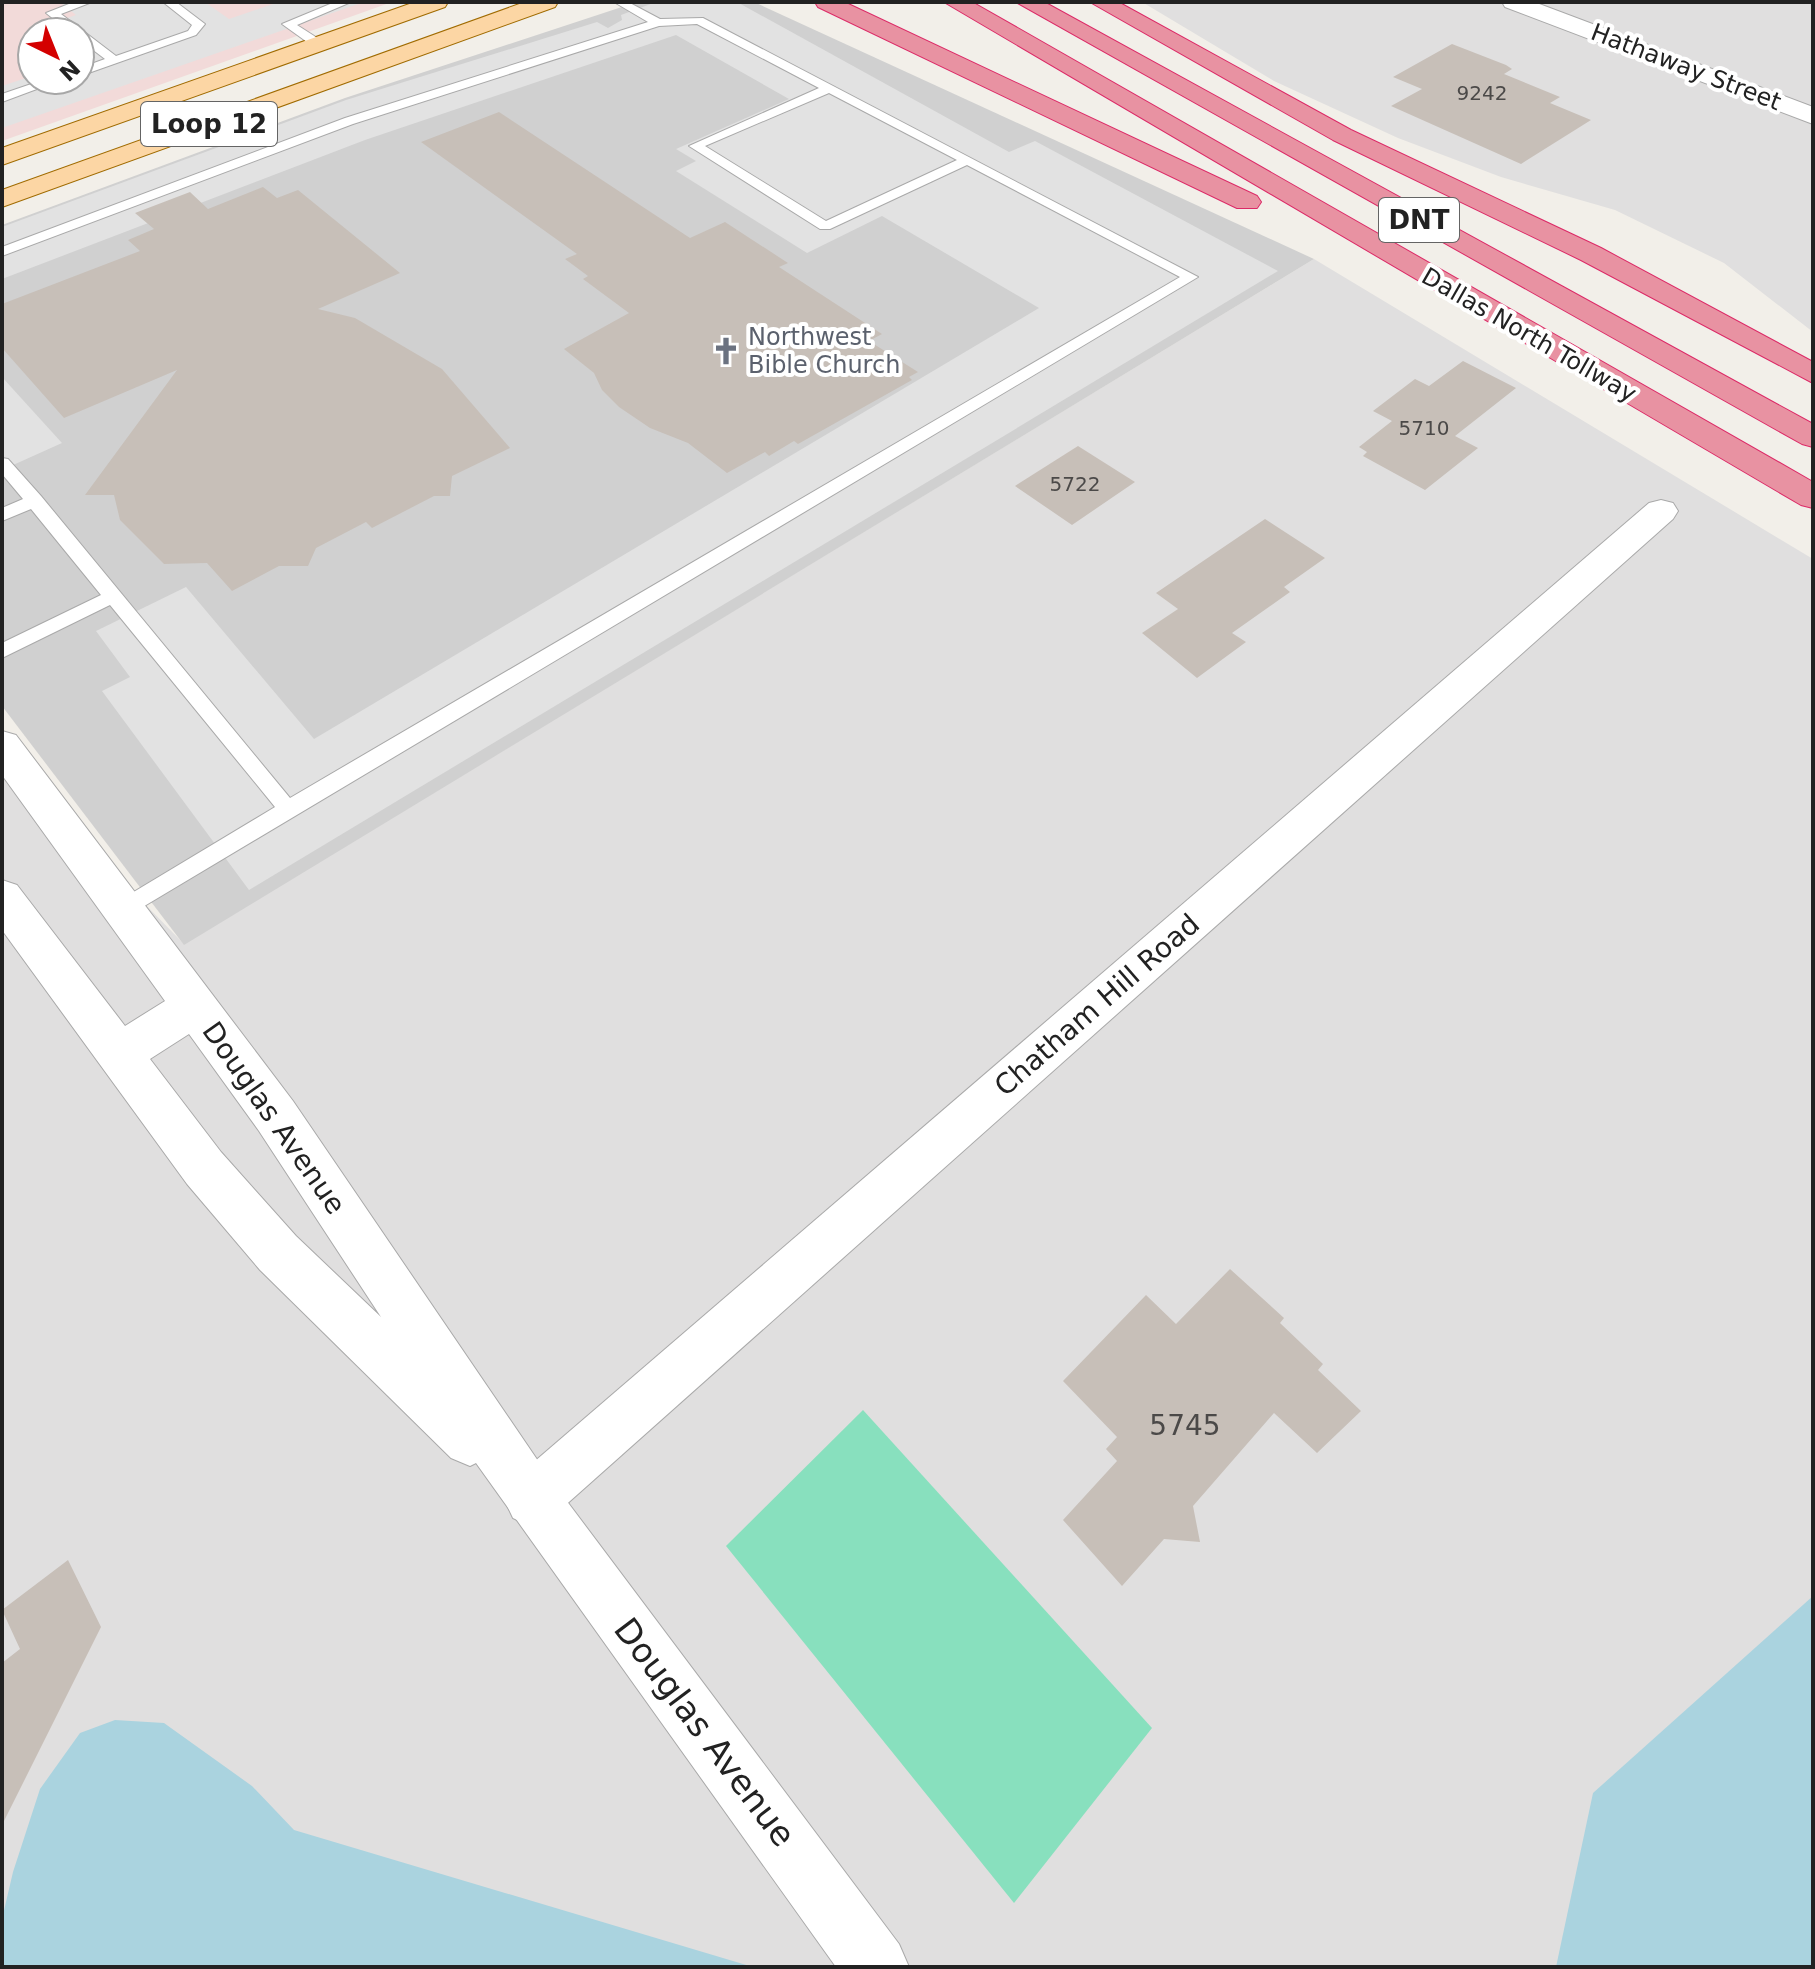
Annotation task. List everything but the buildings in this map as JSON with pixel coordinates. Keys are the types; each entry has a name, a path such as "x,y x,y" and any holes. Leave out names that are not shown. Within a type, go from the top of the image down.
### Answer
{"highway":[{"path":"826,2 1528,335"},
{"name":"Dallas North Tollway","path":"955,2 1813,497"},
{"name":"Dallas North Tollway","path":"1027,2 1813,437"},
{"path":"1101,2 1342,135 1591,254 1813,374"}],"main road":[{"name":"Loop 12","path":"2,157 437,2"},
{"name":"Loop 12","path":"2,199 547,2"}],"street":[{"name":"Hathaway Street","path":"1513,2 1813,116"},
{"name":"Chatham Hill Road","path":"532,1499 1661,511"},
{"name":"Douglas Avenue","path":"2,746 276,1116 532,1499 876,1967"},
{"name":"Douglas Avenue","path":"2,897 204,1168 278,1253 532,1499"},
{"path":"121,1053 194,1006"}],"lane":[{"path":"38,2 56,16"},
{"path":"52,13 86,2"},
{"path":"96,66 192,33 199,24 169,2"},
{"path":"318,44 288,24 345,2"},
{"path":"620,2 658,23"},
{"path":"2,252 349,121 658,23 699,20 1191,277 124,908"},
{"path":"96,46 114,60"},
{"path":"829,88 695,146 825,226 968,160"},
{"path":"2,463 288,809"},
{"path":"2,515 35,500"},
{"path":"2,651 113,596"}],"shaded area":[{"path":"2,2 392,2 2,141"},
{"path":"60,2 205,2 229,19 279,2 364,2 96,95 96,16 73,16 76,15"},
{"path":"637,2 754,2 1314,259 184,945 2,706 2,225 345,98"},
{"path":"656,2 737,2 1009,152 1035,141 1278,271 249,890 102,691 130,677 96,631 186,587 314,739 1039,308 882,216 807,253 676,171 696,161 676,149 789,99 676,35 365,140 2,279 2,227 346,100 597,22 608,28 622,20 621,15"},
{"path":"1142,2 1813,2 1813,332 1724,263 1615,210 1501,177 1398,138 1274,81"},
{"path":"16,81 16,96 94,96 2,128 2,86"},
{"path":"1314,259 1813,559 1813,1967 2,1967 2,758 184,944"},
{"path":"2,377 62,443 2,470"}],"green space":[{"path":"863,1410 1152,1728 1014,1903 726,1546"}],"water":[{"path":"1813,1596 1813,1967 1556,1967 1593,1793"},
{"path":"115,1720 164,1723 252,1786 294,1830 753,1967 2,1967 2,1919 13,1872 40,1789 80,1733"}],"place":[{"name":"Northwest Bible Church","path":"726,351"}]}
